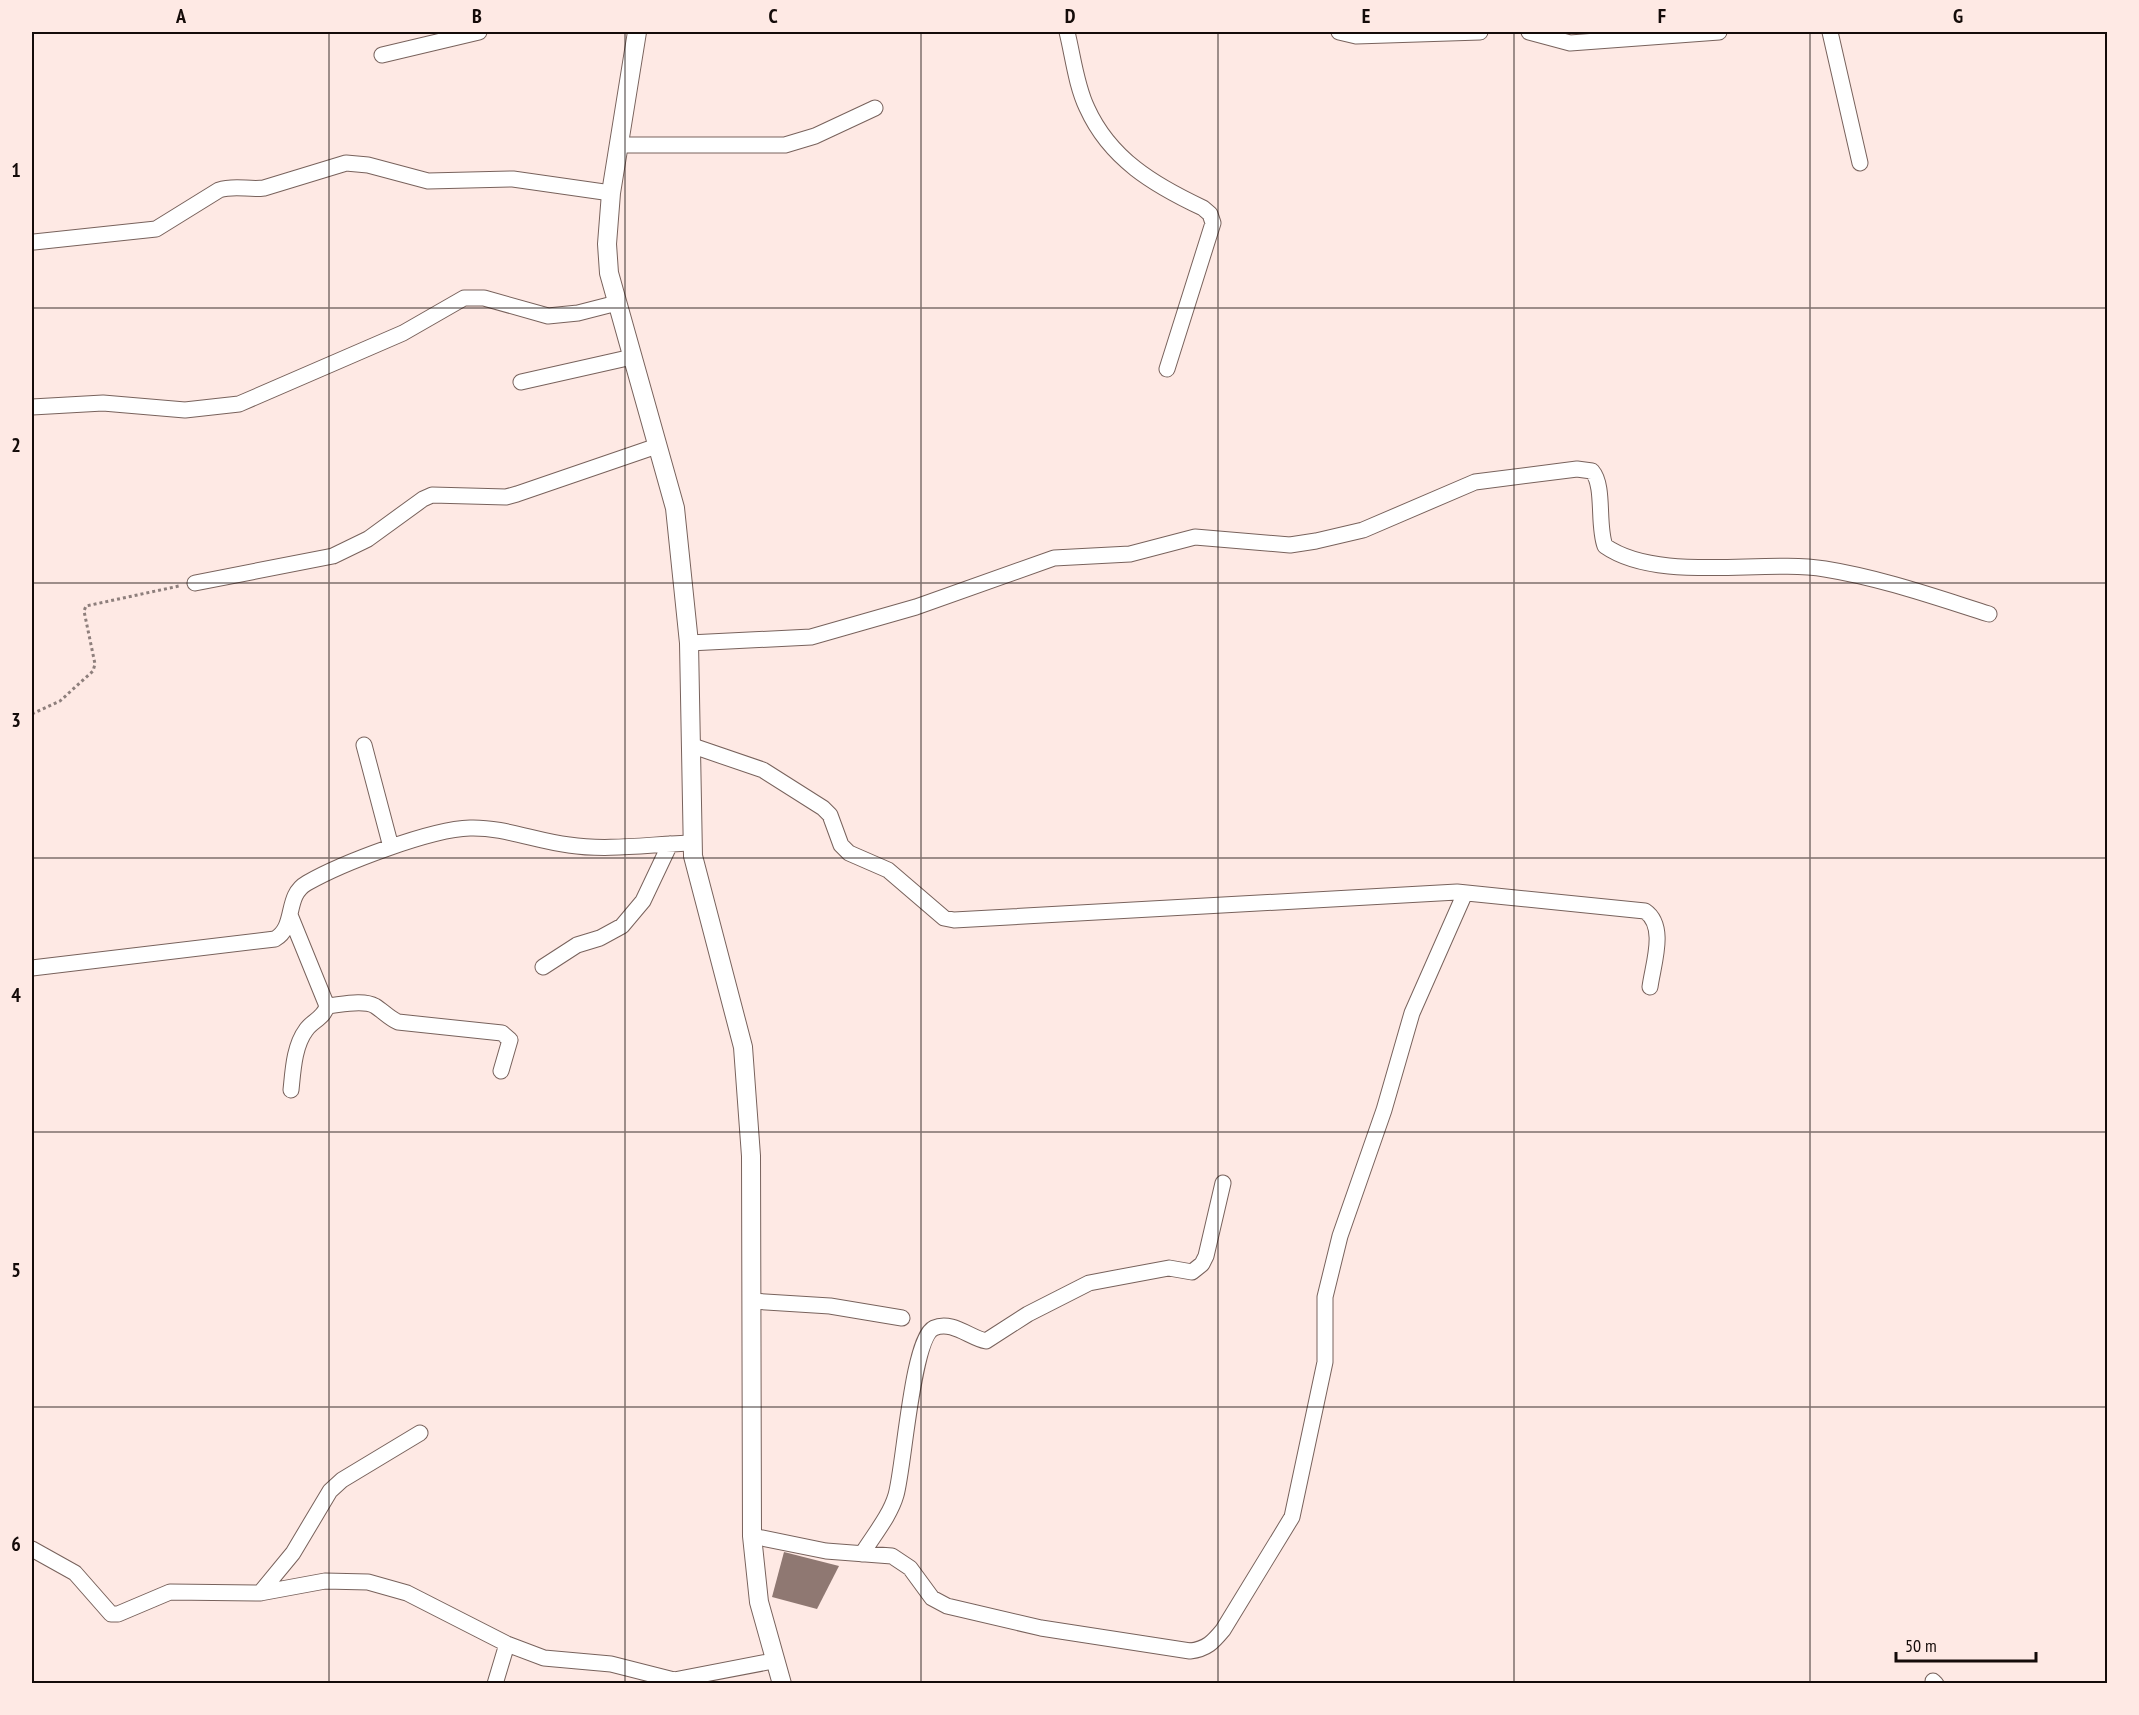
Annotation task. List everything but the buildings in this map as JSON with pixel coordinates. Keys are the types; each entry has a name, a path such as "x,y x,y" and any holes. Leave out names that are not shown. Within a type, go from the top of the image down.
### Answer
{"street":[{"path":"382,55 479,32"},
{"path":"637,32 611,193 607,244 609,273 675,508 689,643 693,746 693,856 743,1047 751,1156 752,1536 759,1602 782,1683"},
{"path":"1067,32 1086,106 1106,140 1148,180 1203,208 1210,214 1213,223 1167,369"},
{"path":"1339,32 1356,36 1480,32"},
{"path":"1529,32 1570,43 1719,32"},
{"path":"1830,32 1860,163"},
{"path":"620,145 784,145 815,136 875,108"},
{"path":"34,242 156,229 219,190 228,187 252,190 264,188 346,163 368,165 418,180 513,178 611,193"},
{"path":"32,407 103,403 185,410 239,404 403,333 464,298 483,298 548,316 570,314 617,303"},
{"path":"521,382 632,357"},
{"path":"195,583 333,556 368,539 423,499 432,495 506,497 657,446"},
{"path":"689,643 811,637 916,607 1054,558 1130,554 1195,537 1290,545 1316,542 1363,530 1475,482 1577,469 1592,471 1598,481 1600,535 1605,546 1636,561 1700,567 1780,565 1826,569 1908,588 1989,614"},
{"path":"364,745 391,847"},
{"path":"693,746 763,770 823,808 830,815 841,845 849,853 888,870 944,918 954,920 1465,893 1645,911 1652,916 1657,930 1650,987"},
{"path":"32,968 275,939 287,928 292,899 306,883 391,847 456,829 471,828 582,847 692,843"},
{"path":"543,967 577,945 600,938 622,926 642,901 670,843"},
{"path":"752,1536 826,1551 891,1556 902,1561 932,1598 947,1606 1041,1628 1190,1651 1202,1650 1210,1645 1223,1630 1292,1517 1325,1362 1325,1297 1340,1236 1384,1110 1412,1013 1465,893"},
{"path":"290,915 327,1006 323,1015 306,1030 300,1041 291,1090"},
{"path":"327,1006 366,1004 375,1006 398,1022 502,1033 510,1040 501,1071"},
{"path":"862,1554 897,1493 921,1352 930,1330 936,1327 949,1327 986,1341 1028,1314 1089,1283 1169,1268 1192,1272 1202,1264 1206,1256 1223,1183"},
{"path":"752,1301 830,1306 902,1318"},
{"path":"260,1593 293,1553 330,1491 342,1480 420,1433"},
{"path":"33,1554 75,1573 111,1614 118,1614 170,1592 260,1593 325,1581 368,1582 388,1586 428,1602 507,1644 544,1658 611,1664 674,1680 774,1661"},
{"path":"495,1683 507,1644"}],"path":[{"path":"32,714 60,701 93,671 95,664 84,612 86,606 195,583"}]}
